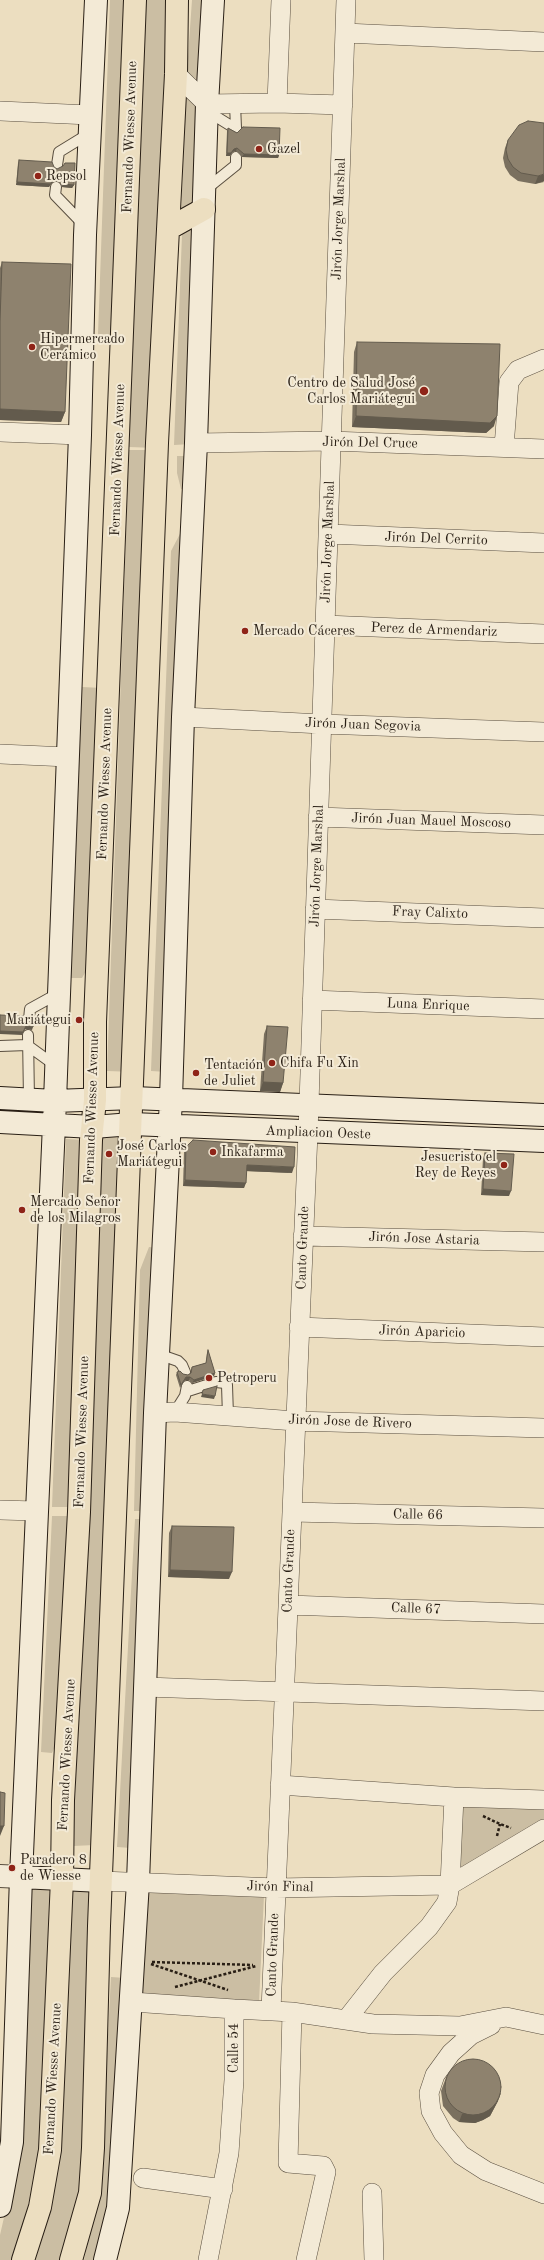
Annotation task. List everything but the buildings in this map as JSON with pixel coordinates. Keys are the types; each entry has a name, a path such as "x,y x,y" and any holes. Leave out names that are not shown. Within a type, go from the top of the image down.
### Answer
{"main road":[{"path":"0,2206 6,2154 11,1876 36,1511 55,1101 80,436 85,226 96,0"},
{"name":"Fernando Wiesse Avenue","path":"23,2260 40,2207 50,2150 64,1800 79,1512 94,1100 95,1022 135,0"},
{"path":"71,2260 90,2193 93,2148 101,1881 132,1124 157,443 176,74 177,0"},
{"path":"105,2260 118,2208 132,2002 145,1687 165,1413 158,1354 168,1126 171,1099 183,717 196,442 207,108 213,0"},
{"path":"168,229 204,200"},
{"name":"Ampliacion Oeste","path":"0,1098 55,1101 133,1098 171,1099 544,1115"},
{"name":"Ampliacion Oeste","path":"0,1122 92,1127 132,1124 308,1133 544,1140"},
{"name":"Jirón Final","path":"11,1876 101,1881"}],"street":[{"path":"277,103 281,0"},
{"name":"Jirón Jorge Marshal","path":"308,1133 346,0"},
{"path":"345,33 544,42"},
{"path":"176,74 207,108 235,104 277,103 343,105"},
{"path":"0,111 90,124"},
{"path":"504,447 509,382 518,370 544,358"},
{"path":"0,432 80,436"},
{"name":"Jirón Del Cruce","path":"196,442 331,441 544,449"},
{"name":"Jirón Del Cerrito","path":"329,534 544,543"},
{"name":"Perez de Armendariz","path":"325,625 544,634"},
{"name":"Jirón Juan Segovia","path":"183,717 322,724 544,732"},
{"path":"0,754 68,756"},
{"name":"Jirón Juan Mauel Moscoso","path":"318,817 544,825"},
{"name":"Fray Calixto","path":"315,909 544,918"},
{"name":"Luna Enrique","path":"312,1000 544,1009"},
{"name":"Canto Grande","path":"271,2010 308,1133"},
{"name":"Jirón Jose Astaria","path":"303,1236 544,1242"},
{"name":"Jirón Aparicio","path":"299,1327 544,1337"},
{"name":"Jirón Jose de Rivero","path":"165,1413 295,1421 544,1428"},
{"path":"0,1510 36,1511"},
{"name":"Calle 66","path":"292,1512 544,1518"},
{"name":"Calle 67","path":"288,1605 544,1614"},
{"path":"145,1687 544,1701"},
{"path":"280,1785 454,1797 544,1800"},
{"path":"346,2020 383,1973 429,1927 447,1902 450,1885 454,1797"},
{"path":"450,1885 544,1828"},
{"name":"Jirón Final","path":"101,1881 276,1888 450,1885"},
{"path":"234,2001 271,2010 373,2024 437,2027 460,2026 506,2017 544,2025"},
{"name":"Calle 54","path":"132,2002 234,2001 234,2080 229,2153 208,2260"},
{"path":"292,2012 288,2163 323,2166 325,2169 306,2260"},
{"path":"506,2017 471,2035 450,2053 435,2075 429,2093 431,2111 443,2133 461,2155 486,2172 544,2194"},
{"path":"143,2178 223,2189"},
{"path":"372,2193 374,2260"}],"lane":[{"path":"207,108 236,129 235,104"},
{"path":"57,165 59,152 90,124"},
{"path":"204,200 236,165 236,157"},
{"path":"56,187 55,195 85,226"},
{"path":"28,1019 30,1009 59,993"},
{"path":"28,1040 56,1066"},
{"path":"0,1046 28,1040"},
{"path":"28,1040 29,1100"},
{"path":"158,1354 178,1361 182,1365 185,1372"},
{"path":"165,1413 187,1388 216,1382 227,1385 228,1416"}],"path":[{"path":"478,1813 514,1829"},
{"path":"234,2001 199,1980 145,1962 257,1965"},
{"path":"257,1965 257,1972"},
{"path":"172,1988 257,1965"}],"shaded area":[{"path":"110,0 128,0 116,335 98,334"},
{"path":"146,0 172,0 156,448 129,447"},
{"path":"192,0 205,0 201,83 187,71"},
{"path":"186,91 200,106 196,202 181,216"},
{"path":"198,218 191,444 174,445 182,234"},
{"path":"129,450 156,450 134,1072 107,1071"},
{"path":"177,456 189,456 187,490 181,489 177,473"},
{"path":"182,530 167,1072 151,1071 171,551"},
{"path":"82,687 102,688 91,962 82,978 71,978"},
{"path":"129,1128 95,1845 73,1846 103,1130"},
{"path":"66,1139 87,1140 72,1507 52,1507"},
{"path":"149,1247 157,1248 150,1511 134,1511 140,1270"},
{"path":"52,1516 71,1516 61,1734 52,1753 41,1752"},
{"path":"135,1519 150,1519 131,1848 117,1847"},
{"path":"458,1800 544,1803 544,1826 460,1869"},
{"path":"30,1889 50,1890 41,2148 35,2180 13,2260 0,2260 0,2235 16,2165"},
{"path":"72,1890 95,1893 85,2157 76,2215 62,2260 34,2260"},
{"path":"145,1892 264,1895 259,2003 140,1998"},
{"path":"111,1977 125,1978 112,2189 96,2260 84,2260 100,2189"}],"place":[{"name":"Gazel","path":"259,149"},
{"name":"Repsol","path":"38,176"},
{"name":"Hipermercado Cerámico","path":"32,347"},
{"name":"Centro de Salud José Carlos Mariátegui","path":"424,391"},
{"name":"Mercado Cáceres","path":"245,631"},
{"name":"Mariátegui","path":"79,1020"},
{"name":"Chifa Fu Xin","path":"272,1063"},
{"name":"Tentación de Juliet","path":"196,1073"},
{"name":"Inkafarma","path":"213,1152"},
{"name":"José Carlos Mariátegui","path":"109,1154"},
{"name":"Jesucristo el Rey de Reyes","path":"504,1165"},
{"name":"Mercado Señor de los Milagros","path":"22,1210"},
{"name":"Petroperu","path":"209,1378"},
{"name":"Paradero 8 de Wiesse","path":"12,1868"}]}
